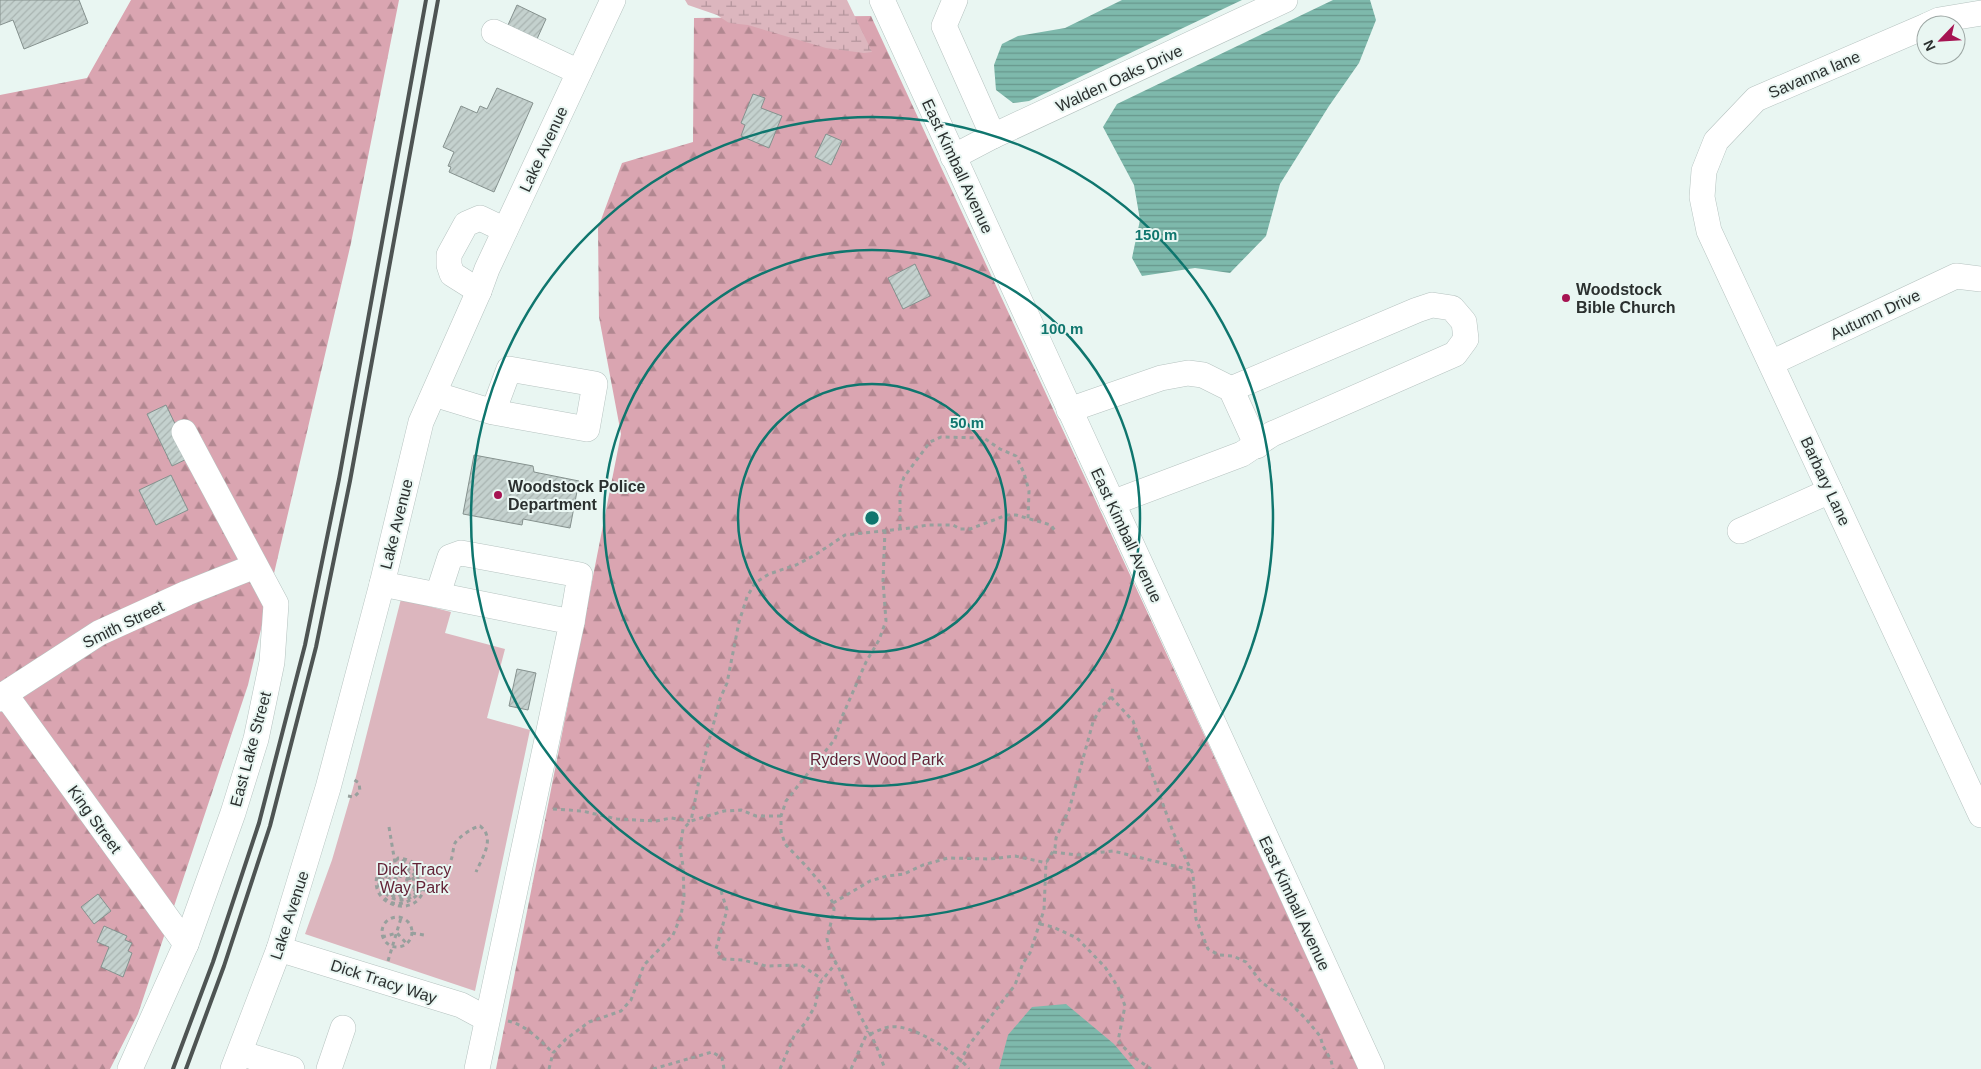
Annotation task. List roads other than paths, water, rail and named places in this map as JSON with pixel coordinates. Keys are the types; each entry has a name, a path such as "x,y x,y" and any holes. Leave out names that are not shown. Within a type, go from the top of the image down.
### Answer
{"street":[{"name":"Lake Avenue","path":"236,1061 279,949 328,788 382,584 421,422 487,269 612,0"},
{"name":"East Kimball Avenue","path":"882,0 1372,1069"},
{"path":"955,0 944,26 994,136"},
{"name":"Walden Oaks Drive","path":"953,157 1285,0"},
{"name":"Savanna lane","path":"1966,16 1981,13"},
{"name":"Savanna lane","path":"1716,141 1756,99 1916,30"},
{"path":"494,32 579,72"},
{"name":"Barbary Lane","path":"1716,141 1704,171 1702,197 1710,231 1981,815"},
{"path":"479,291 452,274 449,265 449,255 466,224 480,218 505,230"},
{"name":"Autumn Drive","path":"1771,363 1956,276 1981,279"},
{"path":"1112,502 1242,454 1257,446 1272,434 1455,354 1466,339 1464,322 1452,308 1432,305 1231,389"},
{"path":"1069,410 1161,378 1188,373 1203,375 1231,389 1257,446"},
{"path":"434,394 493,412"},
{"name":"East Lake Street","path":"130,1069 186,944 232,813 256,739 272,662 276,604 184,432"},
{"path":"1740,531 1830,491"},
{"path":"438,594 450,557 461,553 580,575 572,622 477,1069"},
{"name":"Smith Street","path":"2,697 99,632 256,566"},
{"path":"382,584 572,622"},
{"name":"King Street","path":"2,697 186,944"},
{"name":"Dick Tracy Way","path":"279,949 488,1015"},
{"path":"329,1069 342,1028"},
{"path":"236,1061 292,1069"}],"railway":[{"path":"173,1069 213,962 259,823 305,645 339,479 426,0"},
{"path":"186,1069 224,966 270,826 316,647 350,481 438,0"}],"place":[{"name":"Woodstock Bible Church","path":"1566,298"},
{"name":"Woodstock Police Department","path":"498,495"}],"park label":[{"name":"Ryders Wood Park","path":"877,759"},
{"name":"Dick Tracy Way Park","path":"414,878"}]}
